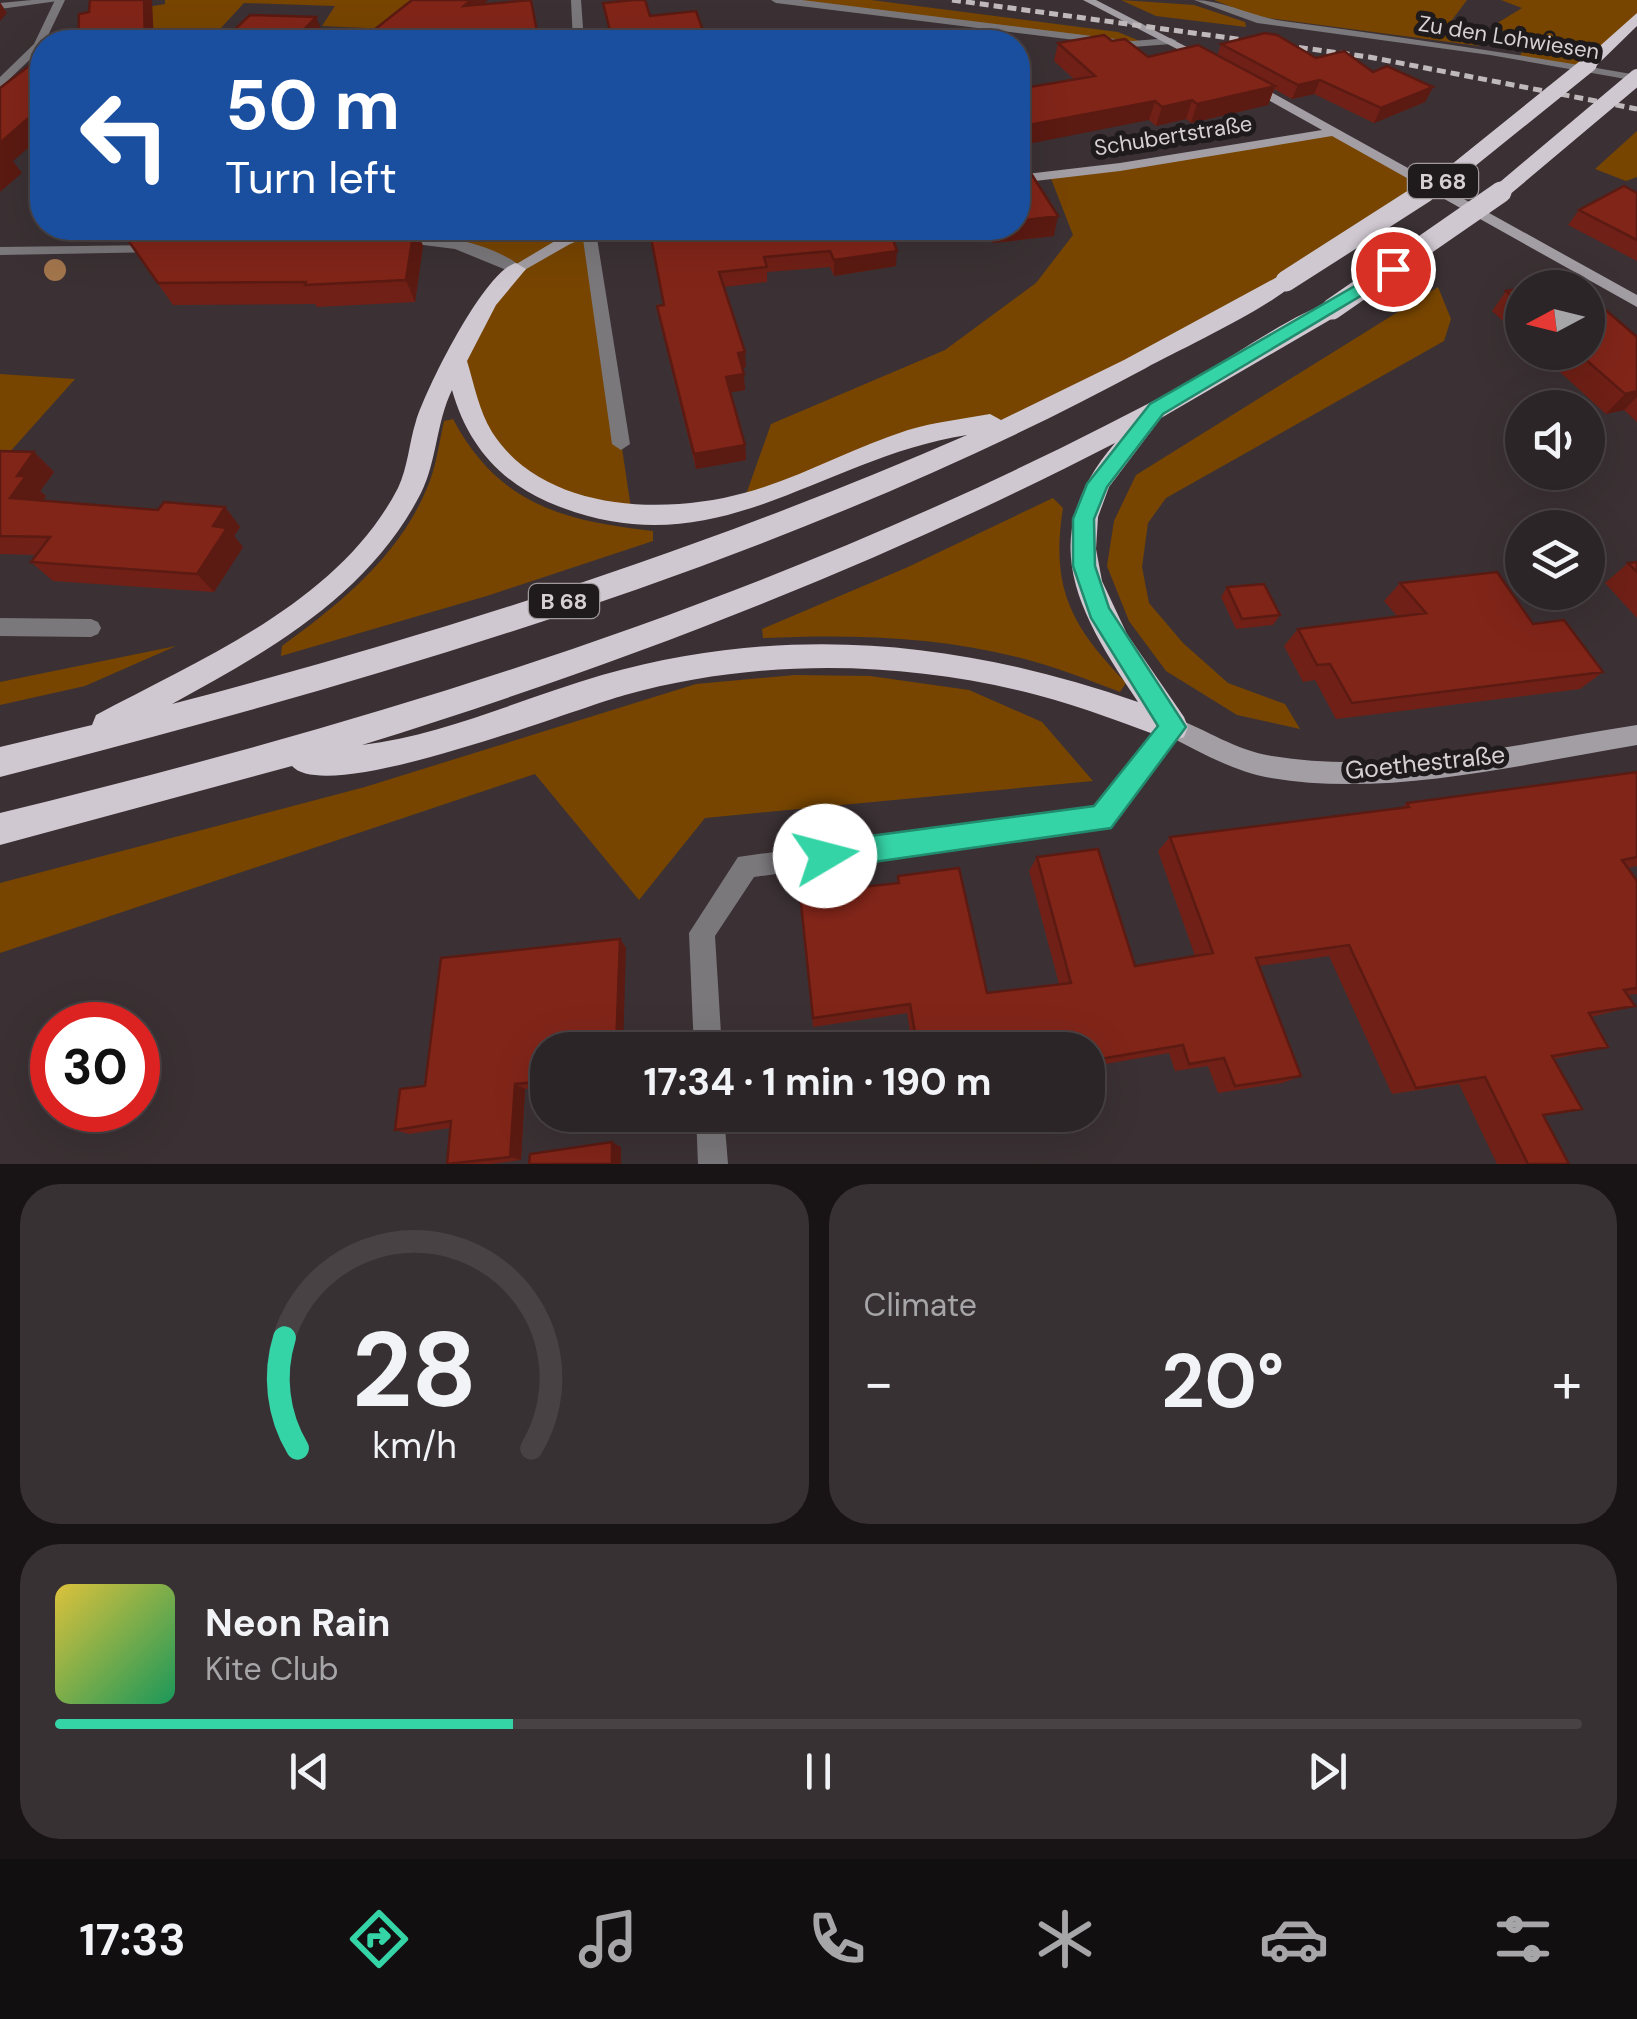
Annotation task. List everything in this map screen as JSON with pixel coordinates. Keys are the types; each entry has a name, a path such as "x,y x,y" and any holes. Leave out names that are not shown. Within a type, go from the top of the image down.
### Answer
{"highway":[{"name":"B 68","path":"0,762 370,664 555,604 804,513 1040,412 1286,282 1380,224 1450,176 1589,64 1637,18"},
{"name":"B 68","path":"0,829 264,762 369,730 729,603 973,501 1156,409 1332,309 1495,198 1635,81"},
{"name":"B 68","path":"72,744 250,644 354,567 386,532 410,488 431,411 480,307 516,269"},
{"name":"B 68","path":"456,360 468,406 487,444 521,477 570,501 632,515 691,513 743,504 917,436 1040,412"},
{"name":"B 68","path":"1156,409 1097,484 1084,519 1084,566 1099,611 1173,727"},
{"name":"B 68","path":"264,762 378,757 631,681 714,664 797,657 874,656 950,664 1036,682 1173,727"}],"main road":[{"path":"1088,0 1218,66"},
{"path":"1233,75 1637,302"},
{"name":"Schubertstraße","path":"1030,178 1334,132"},
{"path":"516,269 575,240"},
{"name":"Goethestraße","path":"1173,727 1229,756 1300,771 1370,773 1637,735"}],"street":[{"path":"47,30 60,0"},
{"path":"576,0 578,30"},
{"path":"776,0 1019,30"},
{"path":"1030,31 1132,44 1172,41"},
{"path":"0,84 30,62"},
{"path":"402,240 460,242 482,249 516,269"},
{"path":"597,240 621,444"},
{"path":"0,251 180,248"},
{"path":"0,627 91,628"},
{"path":"707,1032 702,932 746,866 1101,818 1173,727"},
{"path":"711,1132 713,1164"}],"lane":[{"path":"0,6 60,0"},
{"name":"Zu den Lohwiesen","path":"1200,0 1257,20 1490,52 1635,81"}],"shaded area":[{"path":"165,0 423,0 389,29 322,26 335,6 244,3 219,30 132,30 130,10 165,4"},
{"path":"776,0 871,0 1118,32 1147,44"},
{"path":"1121,0 1194,5 1245,22 1246,27 1156,16"},
{"path":"1214,0 1467,0 1446,28 1479,46 1254,16"},
{"path":"1501,0 1637,0 1637,19 1582,70 1519,57 1527,45 1494,25 1522,8"},
{"path":"1637,131 1637,177 1626,181 1595,169"},
{"path":"1334,132 1434,187 1380,224 1040,412 917,436 743,503 771,424 945,350 1036,283 1073,235 1050,176"},
{"path":"436,240 591,240 632,515 570,501 487,444 456,360 515,269"},
{"path":"1438,287 1451,319 1444,341 1166,498 1148,523 1142,567 1149,603 1183,643 1228,683 1285,704 1300,729 1237,715 1166,671 1129,621 1107,566 1114,521 1136,475"},
{"path":"0,374 75,379 0,463"},
{"path":"453,419 471,448 512,489 562,514 653,531 653,541 490,595 281,656 282,646 366,577 401,535 430,480 444,421"},
{"path":"1053,498 1063,508 1060,562 1069,605 1092,643 1126,683 1120,692 1043,664 966,646 864,637 763,638 762,629 908,567"},
{"path":"176,646 85,686 0,705 0,682"},
{"path":"795,675 870,676 969,690 1042,722 1093,781 705,818 639,900 535,774 0,953 0,883 365,787 696,684"}],"building":[{"path":"90,0 144,0 145,30 78,30 79,14 89,12"},
{"path":"412,0 471,0 464,6 531,0 537,30 374,30"},
{"path":"645,0 650,16 696,11 703,30 610,30 603,3"},
{"path":"250,15 316,17 304,30 234,30"},
{"path":"1265,33 1277,35 1316,58 1344,51 1373,72 1387,66 1433,87 1381,108 1320,80 1298,85 1221,44"},
{"path":"1104,35 1112,41 1125,39 1148,57 1198,45 1275,86 1197,104 1192,100 1162,107 1155,101 1030,125 1030,87 1095,76 1058,43"},
{"path":"30,65 30,117 0,143 0,88"},
{"path":"1030,172 1058,216 1030,220"},
{"path":"1624,186 1637,193 1637,240 1579,210"},
{"path":"128,240 412,240 406,280 305,285 306,282 158,283"},
{"path":"651,240 893,240 897,251 834,260 830,251 764,257 767,267 719,272 745,352 738,353 744,374 726,377 745,445 694,454 657,306 664,305"},
{"path":"1605,310 1637,337 1637,391 1625,394 1598,370 1605,370"},
{"path":"0,451 34,452 17,476 26,476 10,498 158,510 164,502 225,507 213,526 227,528 197,574 31,562 50,537 0,536"},
{"path":"1497,572 1505,584 1505,610 1523,610 1533,624 1564,620 1603,672 1352,703 1330,664 1317,665 1298,629 1426,613 1400,583"},
{"path":"1264,584 1280,615 1242,619 1227,587"},
{"path":"1637,772 1637,857 1622,860 1637,881 1637,988 1624,990 1635,1006 1589,1013 1608,1047 1552,1056 1582,1109 1543,1115 1569,1164 1528,1164 1485,1077 1416,1088 1349,945 1256,958 1301,1076 1235,1086 1224,1058 1189,1064 1183,1045 1105,1058 1105,1032 915,1032 910,1004 813,1018 800,894 899,883 898,876 959,868 987,993 1071,983 1037,857 1098,849 1135,966 1213,953 1170,837 1409,807 1407,803"},
{"path":"620,939 617,1032 530,1032 530,1083 515,1084 510,1157 447,1164 451,1121 395,1130 400,1089 425,1086 441,958"},
{"path":"612,1142 612,1164 529,1164 530,1154"}],"railway":[{"path":"952,0 1369,57 1637,109"}],"route":[{"path":"825,856 1101,818 1173,727 1099,611 1084,566 1084,519 1097,484 1156,409 1332,309 1393,269"}]}
